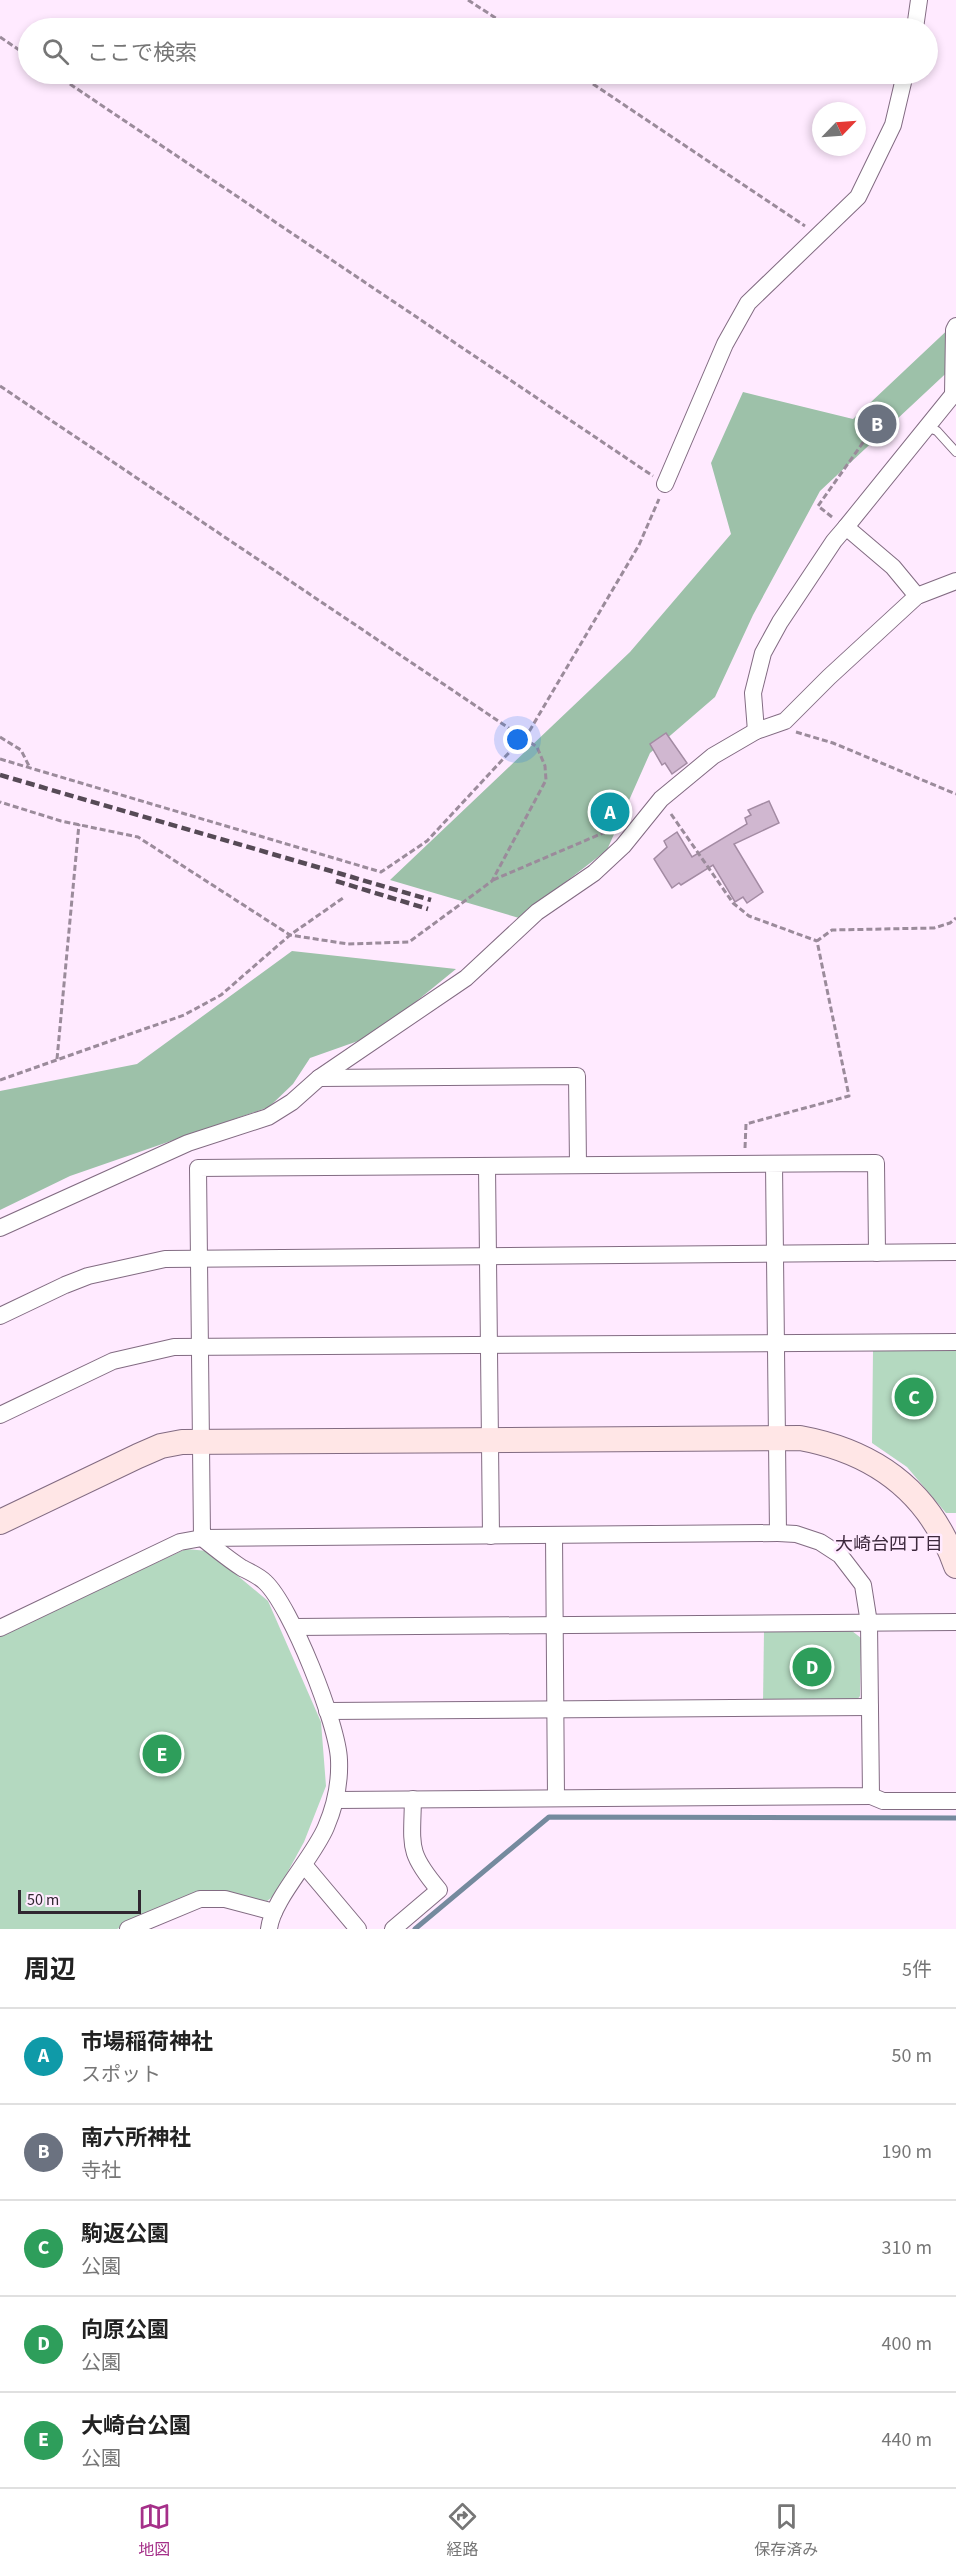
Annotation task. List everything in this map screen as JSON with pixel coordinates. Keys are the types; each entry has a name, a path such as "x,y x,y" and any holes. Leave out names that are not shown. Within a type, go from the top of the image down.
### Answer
{"street":[{"path":"918,18 919,0"},
{"path":"665,484 725,344 748,303 858,197 893,125 903,84"},
{"path":"756,731 753,693 763,653 786,613 834,541 954,393 954,330 956,326"},
{"path":"846,527 892,567 917,596"},
{"path":"0,1228 188,1143 268,1118 292,1102 319,1078 466,978 537,912 594,873 623,846 655,805 713,756 756,731 785,721 829,676 917,596 956,581"},
{"path":"319,1078 577,1076 578,1165"},
{"path":"202,1538 198,1168 876,1163 877,1253"},
{"path":"774,1164 778,1533"},
{"path":"487,1166 491,1536"},
{"path":"0,1316 88,1276 139,1263 199,1258 956,1252"},
{"path":"0,1415 113,1361 174,1347 956,1342"},
{"path":"0,1522 161,1446 182,1442 800,1438 824,1442 848,1450 881,1468 909,1488 931,1514 946,1539 956,1566"},
{"path":"0,1628 180,1542 202,1538 796,1534 820,1542 840,1555 863,1585 869,1623 871,1796"},
{"path":"554,1535 556,1798"},
{"path":"202,1538 240,1566 264,1580 279,1597 294,1627 336,1736 339,1759 336,1800 317,1847 274,1912 269,1929"},
{"path":"294,1627 956,1622"},
{"path":"327,1711 870,1707"},
{"path":"336,1800 871,1796 883,1801 956,1801"},
{"path":"393,1929 439,1890 420,1867 412,1849 413,1799"},
{"path":"305,1866 358,1929"},
{"path":"128,1929 200,1899 225,1899 274,1912"}],"lane":[{"path":"927,427 937,431 956,452"}],"path":[{"path":"468,0 496,18"},
{"path":"0,37 18,49"},
{"path":"0,759 381,872 427,841 530,730 639,545 665,484 70,84"},
{"path":"593,84 819,236"},
{"path":"0,386 537,747 545,766 546,780 492,881"},
{"path":"846,527 818,506 869,434"},
{"path":"785,721 794,731 834,743 956,794"},
{"path":"0,737 21,750 30,768"},
{"path":"0,802 79,825 138,837 290,935 348,944 409,942 492,881 617,827 655,805 733,903 749,916 817,941"},
{"path":"613,815 617,827"},
{"path":"57,1059 79,825"},
{"path":"0,1080 184,1015 221,995 290,935 343,898"},
{"path":"817,941 832,930 934,928 950,923 956,918"},
{"path":"745,1164 746,1125 849,1095 817,941"}],"green space":[{"path":"956,322 956,364 820,491 753,615 715,697 650,753 607,850 519,918 390,880 630,652 731,534 711,463 743,392 853,419"},
{"path":"292,951 456,969 375,1035 310,1058 293,1084 269,1107 70,1176 0,1210 0,1091 137,1064"},
{"path":"873,1350 956,1350 956,1513 946,1513 907,1467 872,1443"},
{"path":"186,1549 208,1551 268,1601 321,1722 326,1786 304,1842 275,1895 267,1901 249,1898 172,1904 117,1929 0,1929 0,1635"},
{"path":"764,1631 852,1631 861,1638 860,1696 854,1704 763,1703"}],"building":[{"path":"666,733 687,763 672,774 665,763 662,765 650,744"},
{"path":"769,801 779,823 734,844 763,892 747,903 743,897 735,902 713,865 672,888 654,859 667,847 664,841 677,832 692,857 747,824 745,818 751,815 748,810"}],"waterway":[{"path":"415,1929 549,1817 956,1818"}],"railway":[{"path":"0,775 431,900"},
{"path":"336,881 428,909"}],"place":[{"name":"南六所神社","path":"877,424"},
{"name":"市場稲荷神社","path":"610,812"},
{"name":"駒返公園","path":"914,1397"},
{"name":"向原公園","path":"812,1667"},
{"name":"大崎台公園","path":"162,1754"}],"district":[{"name":"大崎台四丁目","path":"889,1544"}]}
